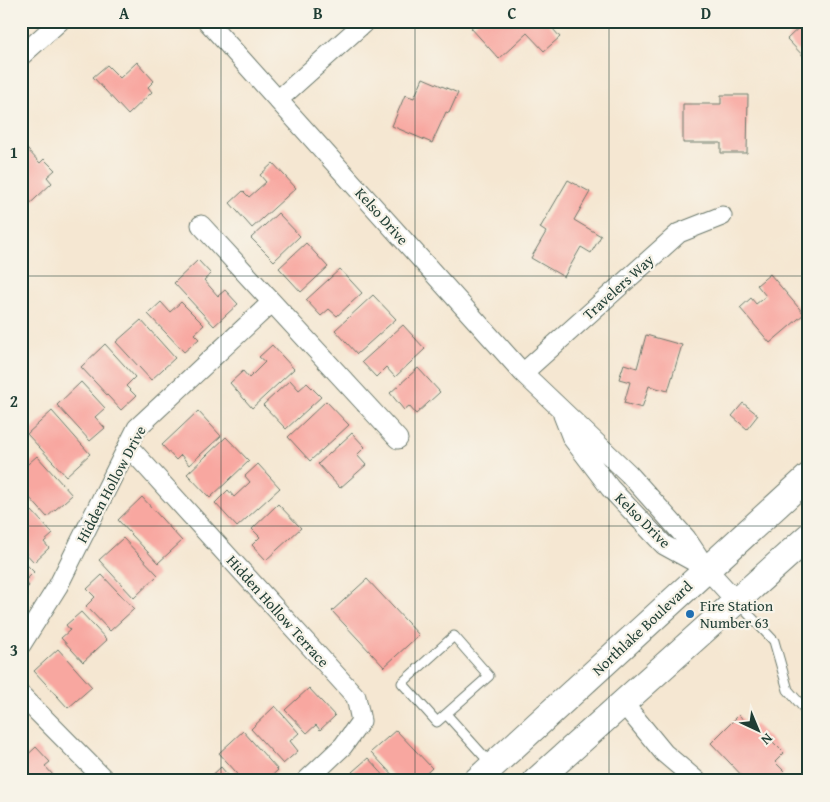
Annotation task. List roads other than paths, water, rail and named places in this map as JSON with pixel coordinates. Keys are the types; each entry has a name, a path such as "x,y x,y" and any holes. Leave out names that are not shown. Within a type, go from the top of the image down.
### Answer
{"main road":[{"name":"Northlake Boulevard","path":"487,776 706,568 809,476"},
{"path":"536,781 809,536"}],"street":[{"path":"21,56 60,21"},
{"name":"Kelso Drive","path":"207,21 523,373 561,409 572,438 610,488 664,545 706,568 737,602"},
{"path":"278,100 366,21"},
{"name":"Travelers Way","path":"523,373 679,233 722,216"},
{"path":"201,225 398,439"},
{"name":"Hidden Hollow Drive","path":"21,645 58,586 137,428 271,303"},
{"name":"Hidden Hollow Terrace","path":"128,446 356,697 361,720 343,746 306,781"},
{"path":"21,695 106,781"},
{"path":"623,703 664,753 696,781"}],"lane":[{"path":"737,602 774,640 788,690 809,714"},
{"path":"454,636 489,676 446,714 437,722 402,683 454,636"},
{"path":"446,714 487,776"}],"place":[{"name":"Fire Station Number 63","path":"690,614"}]}
